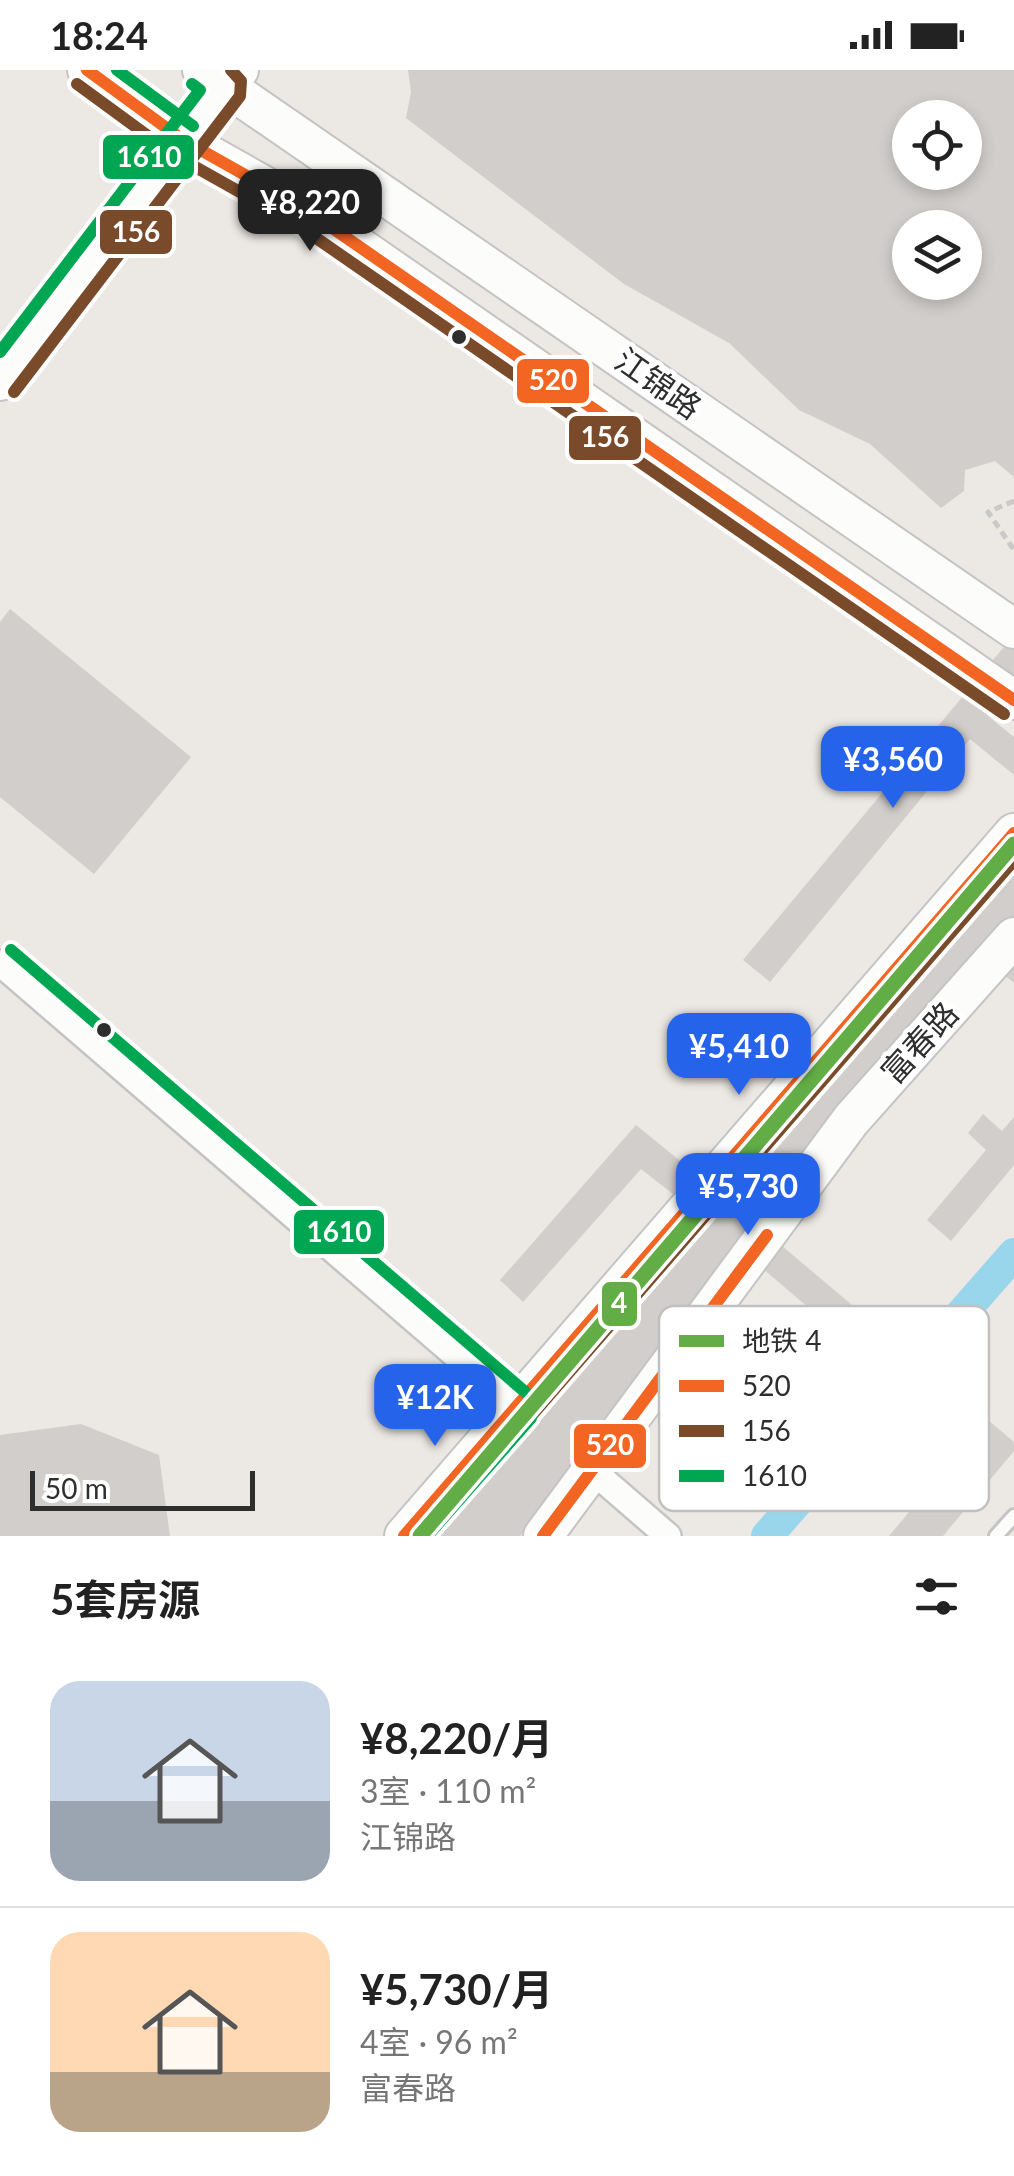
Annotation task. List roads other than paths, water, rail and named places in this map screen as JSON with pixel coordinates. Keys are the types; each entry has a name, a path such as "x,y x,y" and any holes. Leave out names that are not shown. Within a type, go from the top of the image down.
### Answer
{"street":[{"name":"江锦路","path":"87,70 182,140 302,207 1014,700"},
{"name":"江锦路","path":"222,76 1014,629"},
{"path":"0,382 182,140 222,76"},
{"name":"富春路","path":"404,1536 1014,834"},
{"name":"富春路","path":"714,1306 851,1120 1014,937"},
{"path":"0,963 517,1408"},
{"name":"富春路","path":"543,1536 659,1381"},
{"path":"593,1471 668,1536"}],"lane":[{"path":"996,1536 1014,1516"}],"waterway":[{"path":"968,1306 1014,1254"},
{"path":"767,1536 789,1511"}],"metro line":[{"name":"4","path":"420,1536 1014,844"}]}
